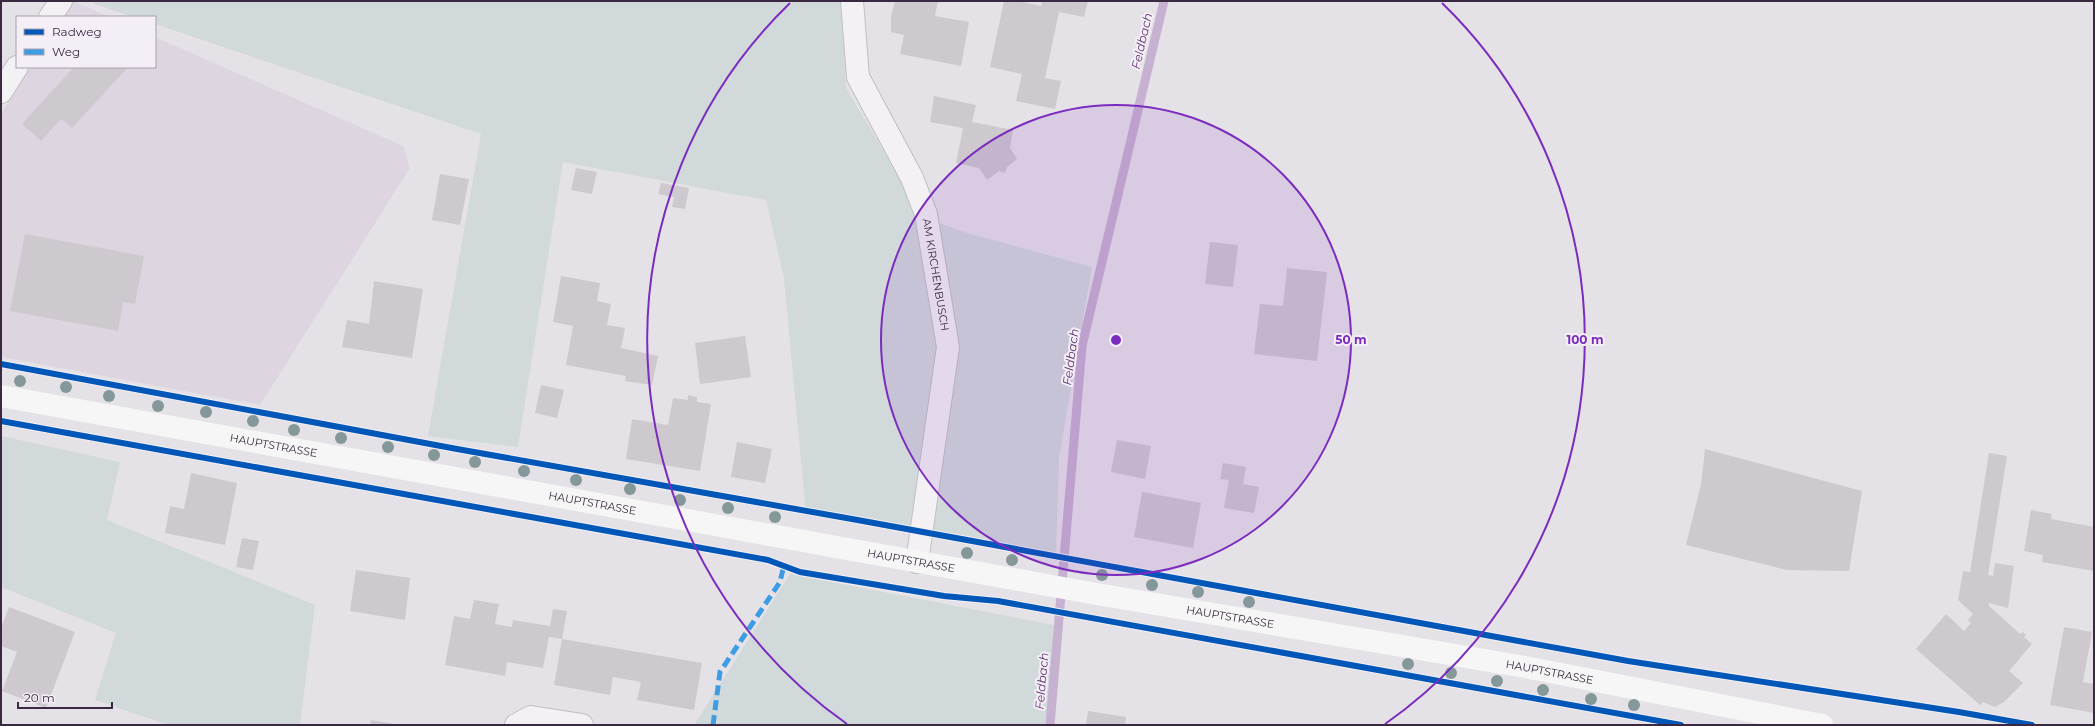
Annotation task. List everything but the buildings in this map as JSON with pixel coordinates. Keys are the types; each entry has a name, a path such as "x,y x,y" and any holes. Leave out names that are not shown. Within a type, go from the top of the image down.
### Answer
{"main road":[{"name":"HAUPTSTRASSE","path":"1,396 1042,585 1525,667 1822,725"}],"street":[{"path":"51,16 61,1"},
{"name":"AM KIRCHENBUSCH","path":"852,1 858,77 912,178 926,214 948,347 917,562"},
{"path":"516,725 531,717 582,725"}],"shaded area":[{"path":"73,1 107,16 64,16"},
{"path":"95,1 842,1 846,88 903,184 917,215 967,233 1092,267 1059,457 1056,553 806,515 784,278 766,200 563,162 518,447 428,436 481,134 156,24 156,16 130,16 94,4"},
{"path":"156,37 403,146 410,168 260,405 1,357 1,114 30,68 156,68"},
{"path":"1,436 120,462 107,520 315,605 300,725 168,725 95,700 116,633 1,587"},
{"path":"790,574 1054,625 1050,725 694,725"}],"waterway":[{"name":"Feldbach","path":"1050,725 1082,346 1164,1"}],"marked path":[{"path":"713,725 720,672 780,582 784,565"}],"cycle path":[{"path":"1,364 457,449 852,519 1628,661 1959,712 2032,725"},
{"path":"1,421 768,560 800,572 944,596 998,601 1681,725"}]}
